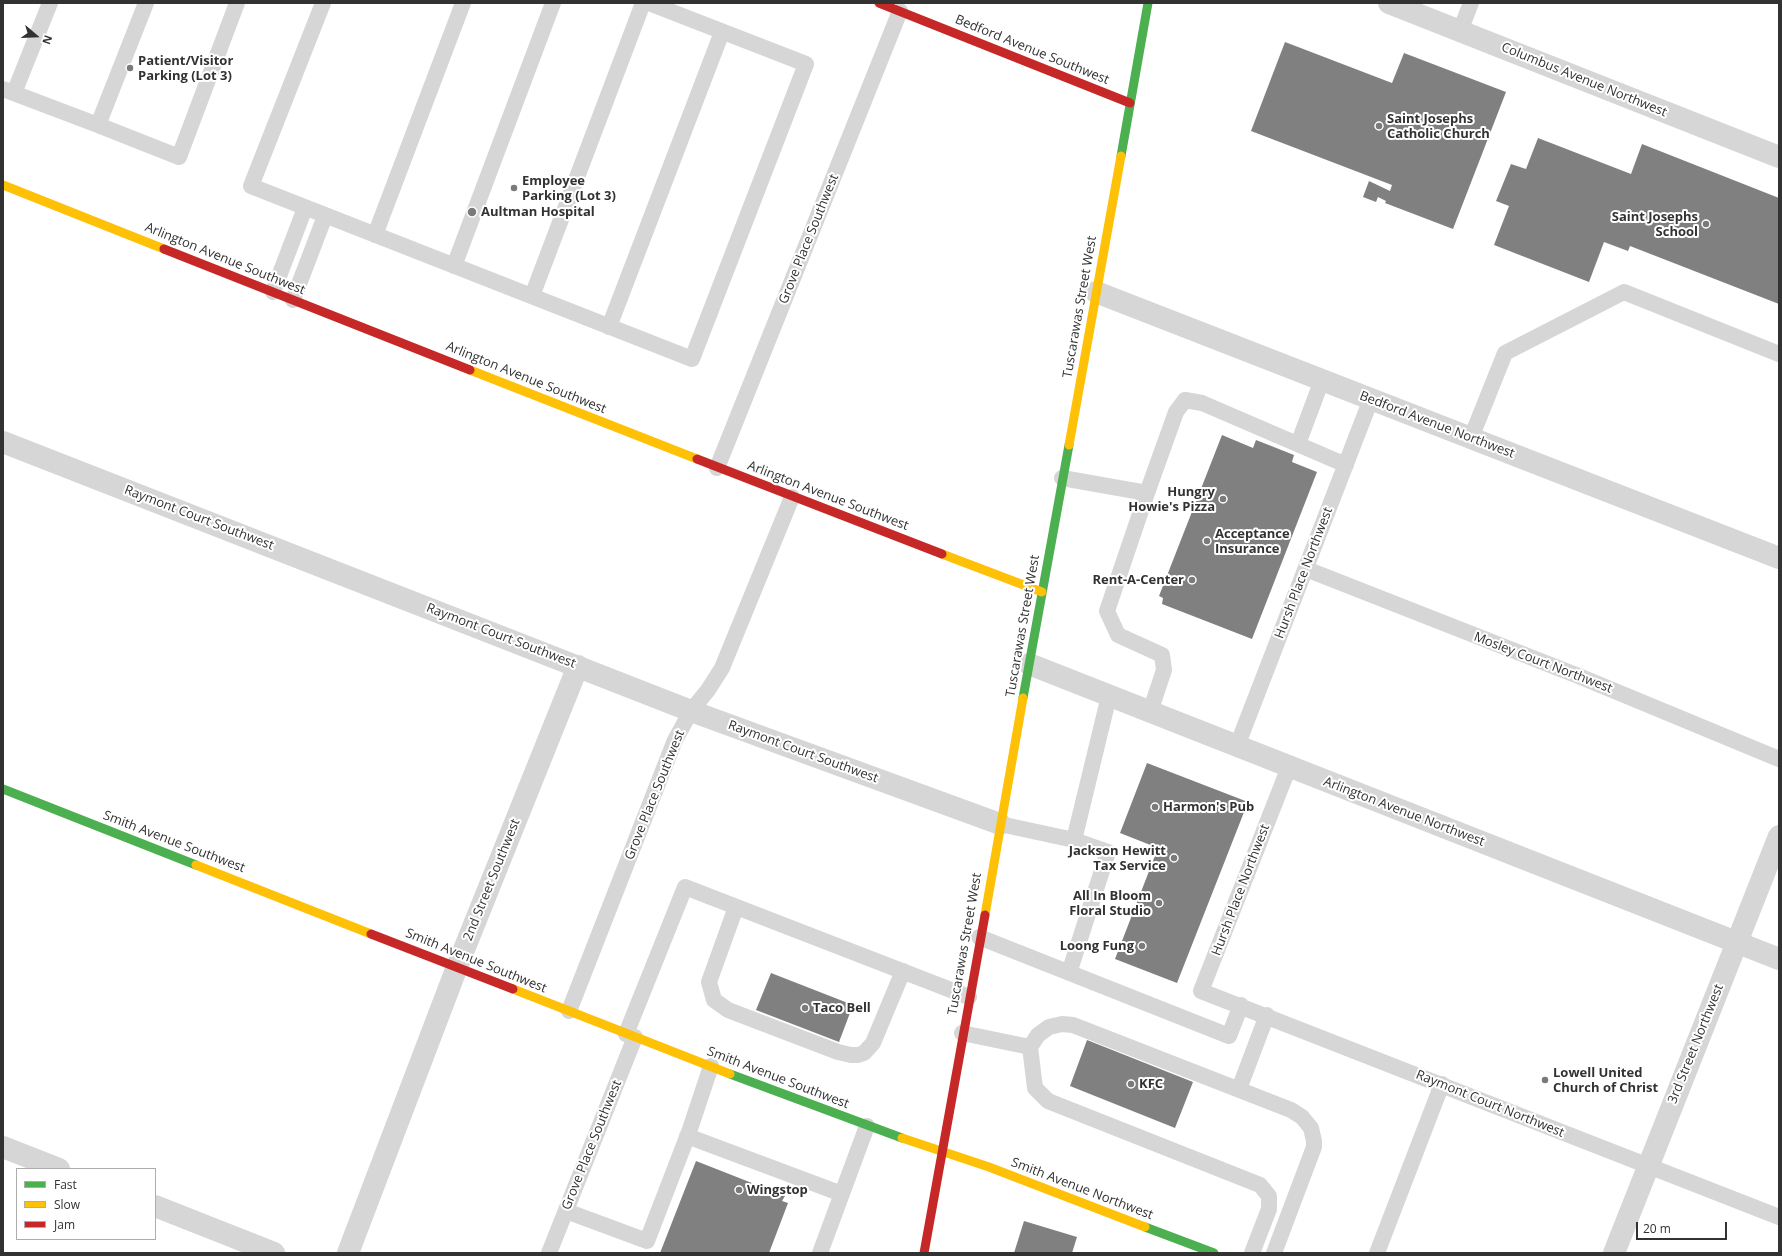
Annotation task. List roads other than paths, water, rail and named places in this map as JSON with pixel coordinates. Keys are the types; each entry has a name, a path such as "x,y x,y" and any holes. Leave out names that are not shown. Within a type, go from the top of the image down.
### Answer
{"street":[{"name":"Bedford Avenue Southwest","path":"879,3 1130,103"},
{"name":"Tuscarawas Street West","path":"924,1253 979,937 1148,3"},
{"name":"Columbus Avenue Northwest","path":"1401,5 1460,31 1779,157"},
{"name":"Arlington Avenue Southwest","path":"3,185 717,468 1042,592"},
{"name":"Bedford Avenue Northwest","path":"1096,292 1779,558"},
{"name":"Raymont Court Southwest","path":"3,442 691,711 1000,824"},
{"name":"Arlington Avenue Northwest","path":"1029,664 1779,959"},
{"name":"2nd Street Southwest","path":"348,1253 457,967 578,666"},
{"name":"Smith Avenue Southwest","path":"3,789 569,1012 867,1126 941,1151"},
{"name":"3rd Street Northwest","path":"1614,1253 1779,836"},
{"path":"3,1147 56,1168"},
{"name":"Smith Avenue Northwest","path":"941,1151 997,1170 1214,1253"},
{"path":"156,1206 274,1253"}],"lane":[{"path":"50,3 9,91 179,157 237,3"},
{"path":"98,125 146,3"},
{"path":"323,3 251,186 692,358 806,64 649,3"},
{"path":"375,235 464,3"},
{"path":"454,266 553,3"},
{"path":"532,296 642,3"},
{"path":"1460,31 1471,3"},
{"name":"Grove Place Southwest","path":"717,468 900,11"},
{"path":"610,326 722,32"},
{"path":"273,292 305,208"},
{"path":"293,300 325,216"},
{"path":"1471,438 1505,353 1624,292 1779,354"},
{"path":"1298,444 1322,380"},
{"name":"Hursh Place Northwest","path":"1237,746 1371,399"},
{"path":"1150,712 1164,670 1162,655 1118,635 1107,611 1176,412 1185,400 1202,403 1346,464"},
{"path":"1062,478 1147,493"},
{"name":"Grove Place Southwest","path":"569,1012 674,740 691,711 708,690 722,668 792,497"},
{"name":"Mosley Court Northwest","path":"1306,569 1581,677 1779,759"},
{"path":"1074,840 1109,696"},
{"name":"Hursh Place Northwest","path":"1202,991 1289,767"},
{"path":"1000,824 1074,840 1108,852 1069,973"},
{"name":"Grove Place Southwest","path":"549,1253 566,1211 685,887 736,907"},
{"path":"903,971 873,1043 864,1053 858,1055 844,1054 728,1010 714,1000 708,982 736,907 969,996"},
{"path":"979,937 1229,1036 1241,1005"},
{"name":"Raymont Court Northwest","path":"1202,991 1267,1015 1779,1217"},
{"path":"1233,1087 1267,1015"},
{"path":"1252,1253 1269,1209 1269,1196 1264,1188 1256,1183 1048,1101 1035,1088 1030,1047 1038,1035 1049,1027 1062,1024 1073,1025 1297,1113 1311,1128 1314,1134 1314,1147 1274,1253"},
{"path":"962,1033 1030,1047"},
{"path":"566,1211 647,1241 711,1066"},
{"path":"1377,1253 1442,1084"},
{"path":"820,1253 867,1126"},
{"path":"686,1136 842,1194"}],"place":[{"name":"Patient/Visitor Parking (Lot 3)","path":"130,68"},
{"name":"Saint Josephs Catholic Church","path":"1379,126"},
{"name":"Employee Parking (Lot 3)","path":"514,188"},
{"name":"Aultman Hospital","path":"472,212"},
{"name":"Saint Josephs School","path":"1706,224"},
{"name":"Hungry Howie's Pizza","path":"1223,499"},
{"name":"Acceptance Insurance","path":"1207,541"},
{"name":"Rent-A-Center","path":"1192,580"},
{"name":"Harmon's Pub","path":"1155,807"},
{"name":"Jackson Hewitt Tax Service","path":"1174,858"},
{"name":"All In Bloom Floral Studio","path":"1159,903"},
{"name":"Loong Fung","path":"1142,946"},
{"name":"Taco Bell","path":"805,1008"},
{"name":"Lowell United Church of Christ","path":"1545,1080"},
{"name":"KFC","path":"1131,1084"},
{"name":"Wingstop","path":"739,1190"}]}
